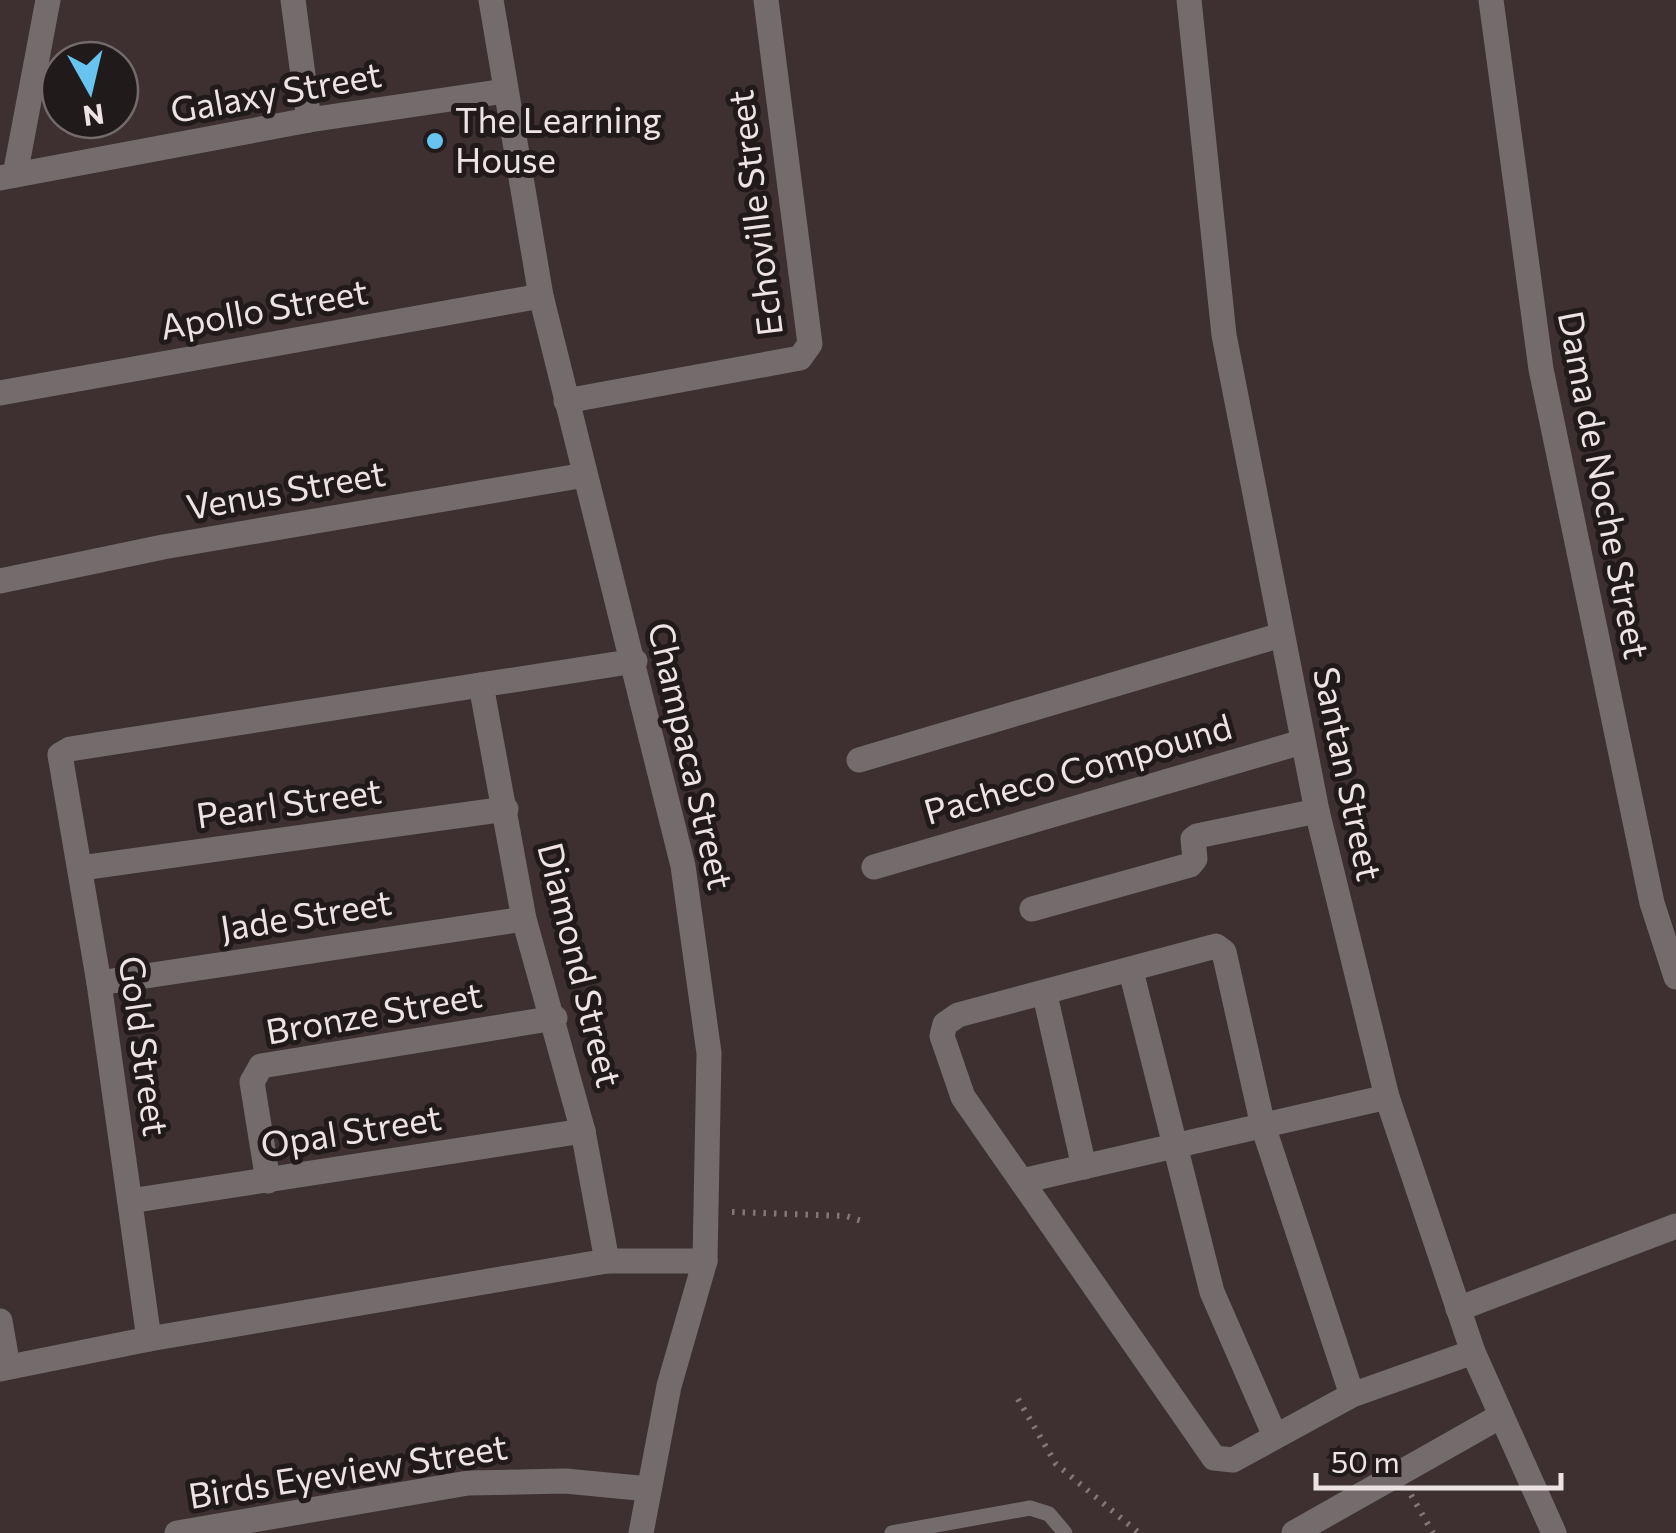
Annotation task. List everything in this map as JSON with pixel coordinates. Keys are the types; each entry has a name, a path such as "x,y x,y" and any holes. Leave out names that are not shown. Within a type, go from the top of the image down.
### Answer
{"street":[{"path":"7,177 48,0"},
{"path":"293,0 309,120"},
{"name":"Champaca Street","path":"490,0 541,296 683,866 709,1053 705,1261 669,1386 642,1533"},
{"name":"Echoville Street","path":"566,401 800,358 810,344 766,0"},
{"name":"Santan Street","path":"1189,0 1224,336 1317,811 1386,1097 1473,1352 1554,1533"},
{"name":"Dama de Noche Street","path":"1491,0 1541,369 1652,903 1676,977"},
{"name":"Galaxy Street","path":"7,177 309,120 504,91"},
{"name":"Apollo Street","path":"0,393 541,296"},
{"name":"Venus Street","path":"0,581 163,547 585,475"},
{"path":"859,760 1281,635"},
{"path":"481,685 635,661"},
{"name":"Gold Street","path":"149,1339 99,983 60,755 70,750 481,685"},
{"name":"Diamond Street","path":"481,685 524,918 555,1018 583,1131 607,1261"},
{"name":"Pacheco Compound","path":"874,867 1302,742"},
{"name":"Pearl Street","path":"81,868 506,809"},
{"path":"1032,909 1190,865 1196,859 1192,839 1198,836 1317,811"},
{"name":"Jade Street","path":"99,983 524,918"},
{"path":"1352,1395 1262,1126 1224,952 1216,946 1045,995 958,1015 944,1024 942,1036 963,1097 1214,1458 1233,1460 1352,1395 1473,1352"},
{"path":"1131,971 1212,1292 1275,1436"},
{"path":"1045,995 1084,1167"},
{"name":"Bronze Street","path":"268,1181 252,1082 261,1066 555,1018"},
{"path":"1022,1181 1386,1097"},
{"name":"Opal Street","path":"130,1201 583,1131"},
{"path":"1458,1309 1676,1226"},
{"path":"0,1320 4,1368 149,1339 607,1261 705,1261"},
{"path":"1294,1533 1499,1417"},
{"name":"Birds Eyeview Street","path":"177,1533 468,1483 564,1481 650,1489"}],"lane":[{"path":"892,1533 1030,1508 1049,1514 1065,1533"}],"path":[{"path":"706,1212 846,1216 865,1222"},
{"path":"1018,1399 1056,1464 1138,1533"},
{"path":"1399,1473 1433,1533"}],"place":[{"name":"The Learning House","path":"435,141"}]}
